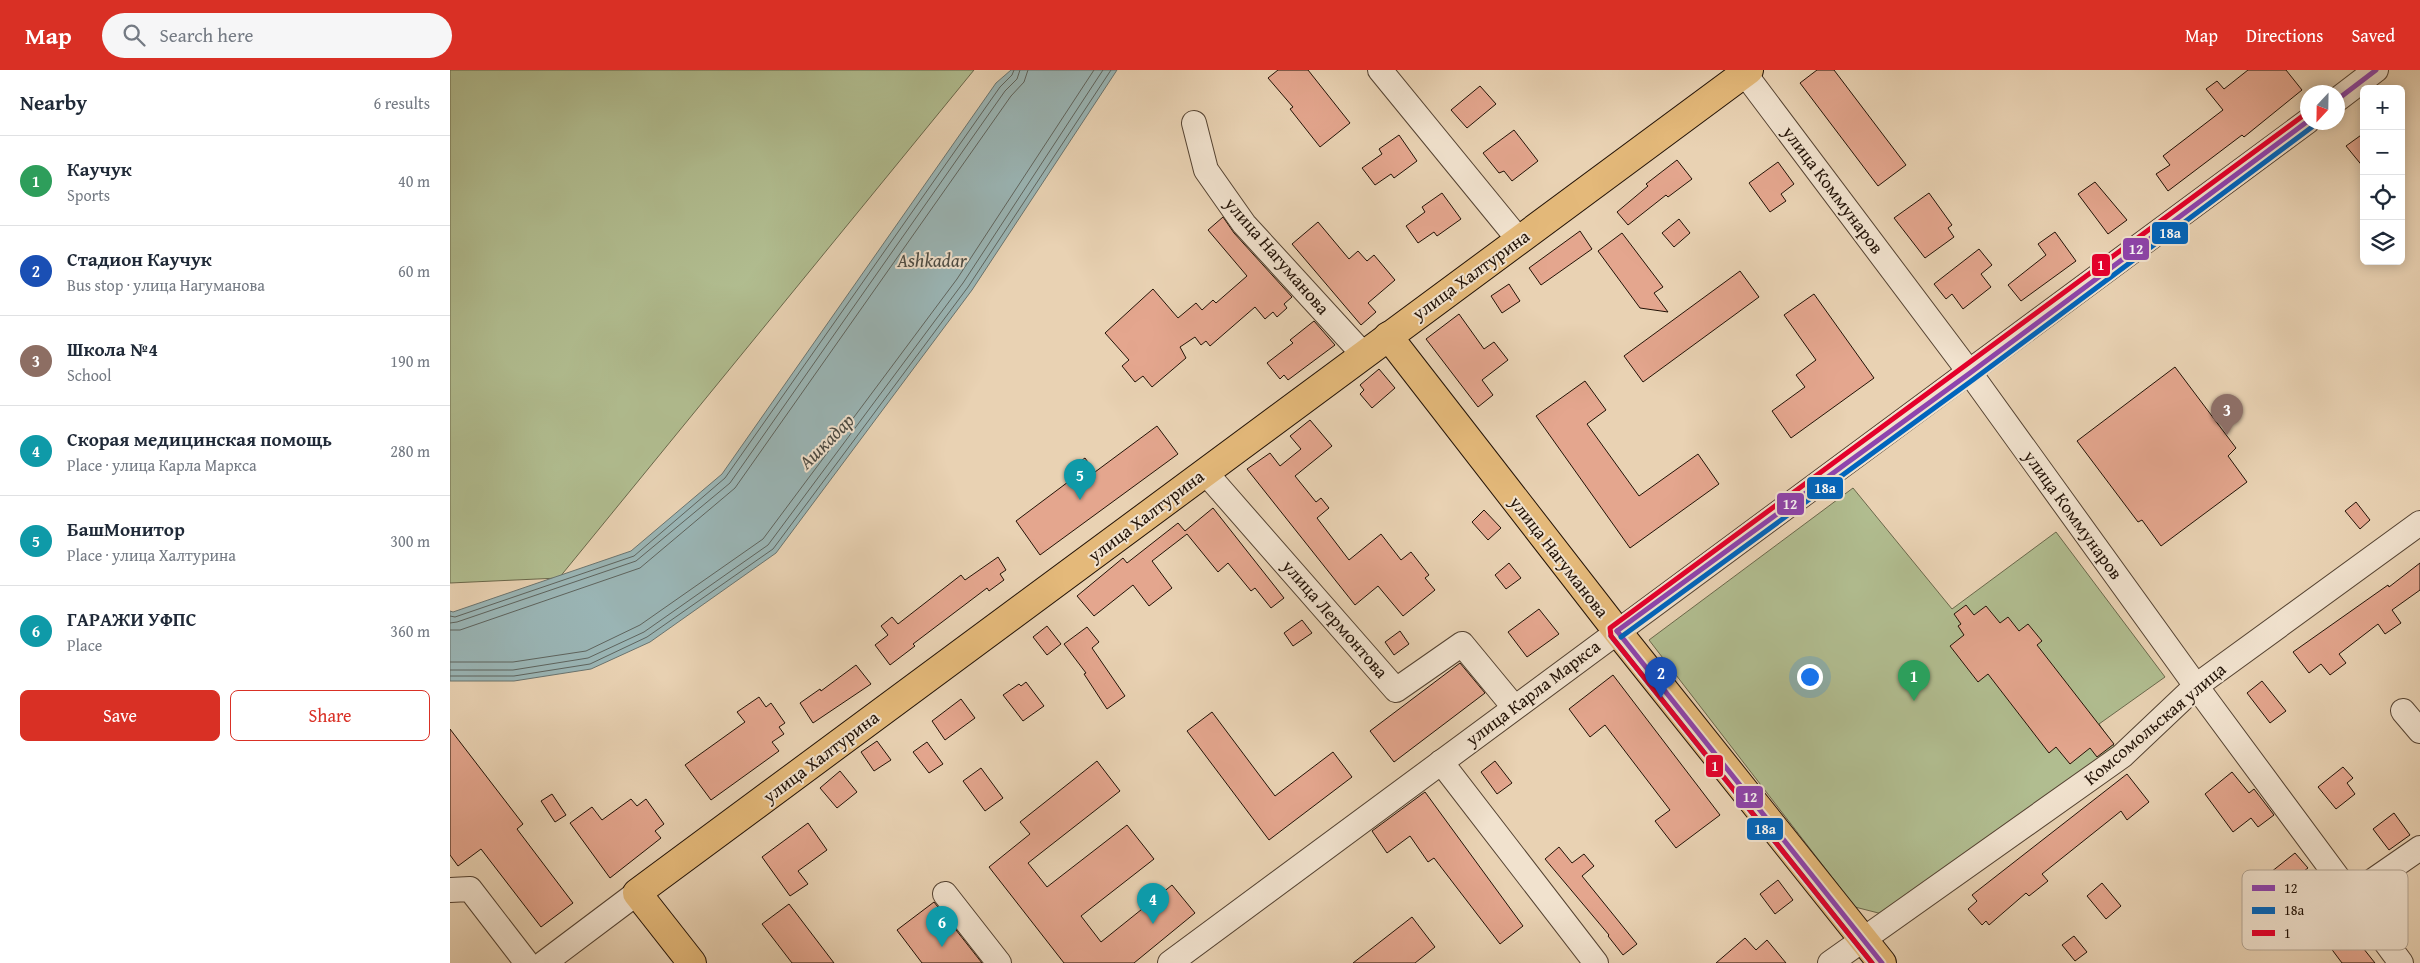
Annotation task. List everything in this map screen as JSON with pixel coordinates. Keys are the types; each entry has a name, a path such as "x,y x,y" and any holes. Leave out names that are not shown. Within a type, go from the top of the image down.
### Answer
{"main road":[{"name":"улица Халтурина","path":"638,892 1745,71"},
{"name":"улица Нагуманова","path":"1388,336 1617,631 1865,939 1882,963"},
{"path":"638,892 692,963"}],"street":[{"path":"1380,70 1519,240"},
{"path":"2345,94 2376,70"},
{"name":"улица Коммунаров","path":"1745,71 1970,372 2196,686 2333,870"},
{"name":"улица Нагуманова","path":"1194,123 1206,170 1244,224 1363,354"},
{"name":"улица Карла Маркса","path":"1170,963 2300,127"},
{"name":"улица Лермонтова","path":"1205,472 1396,690 1462,644 1514,707"},
{"name":"Комсомольская улица","path":"1865,939 2122,756 2196,686 2420,523"},
{"path":"2403,711 2420,731"},
{"path":"1441,762 1596,963"},
{"path":"2388,870 2420,848"},
{"path":"450,890 470,889 527,963"},
{"name":"улица Халтурина","path":"544,963 638,892"},
{"path":"945,894 999,963"},
{"path":"1830,963 1865,939"},
{"name":"улица Коммунаров","path":"2392,950 2401,963"}],"green space":[{"path":"450,70 974,70 559,578 450,583"},
{"path":"1853,488 1952,609 2056,532 2165,677 2099,724 2116,749 1890,916 1855,907 1649,640"}],"water":[{"name":"Ashkadar","path":"1011,70 1117,70 972,290 776,553 650,642 591,669 514,681 450,681 450,611 453,612 631,551 722,474 996,83"}],"building":[{"path":"1278,70 1308,70 1350,123 1320,147 1290,109 1293,107 1268,78"},
{"path":"1817,70 1834,70 1906,165 1878,186 1800,83"},
{"path":"2248,70 2286,70 2300,88 2300,92 2244,137 2242,135 2168,191 2156,174 2170,165 2163,156 2223,110 2206,89 2217,81 2224,89"},
{"path":"1480,86 1496,104 1467,128 1451,110"},
{"path":"1514,130 1538,161 1512,181 1504,171 1499,173 1483,153"},
{"path":"1399,135 1417,161 1394,178 1391,174 1375,185 1362,168 1382,154 1379,149"},
{"path":"2360,136 2360,163 2346,146"},
{"path":"1677,160 1692,179 1668,197 1666,195 1628,225 1617,212 1648,186 1646,184"},
{"path":"1778,162 1794,184 1781,194 1786,201 1770,212 1749,183"},
{"path":"2095,182 2127,220 2108,234 2078,194"},
{"path":"1442,193 1461,219 1437,236 1434,232 1418,243 1406,226 1425,212 1422,207"},
{"path":"1929,193 1952,225 1948,228 1954,237 1925,258 1894,218"},
{"path":"1223,217 1234,233 1292,297 1284,304 1287,308 1277,317 1273,312 1265,319 1255,307 1210,346 1206,341 1201,345 1195,337 1180,347 1186,358 1152,387 1143,376 1135,382 1122,366 1129,360 1105,333 1153,289 1178,318 1196,303 1202,310 1213,300 1216,303 1247,276 1208,230"},
{"path":"1679,219 1690,233 1674,247 1662,233"},
{"path":"1318,222 1349,259 1358,251 1367,261 1374,255 1395,280 1368,303 1376,312 1361,325 1292,244"},
{"path":"1580,231 1592,249 1541,285 1529,268"},
{"path":"2055,232 2076,261 2021,301 2008,285 2046,255 2038,244"},
{"path":"1622,233 1663,287 1654,293 1668,312 1640,308 1598,251"},
{"path":"1979,249 1992,265 1981,274 1991,287 1963,309 1952,294 1946,299 1934,284"},
{"path":"1740,271 1759,297 1643,382 1624,356"},
{"path":"1509,284 1520,301 1502,313 1491,296"},
{"path":"1814,294 1874,378 1791,438 1772,411 1805,387 1796,375 1816,360 1784,315"},
{"path":"1459,314 1484,349 1494,342 1508,360 1482,380 1493,395 1478,407 1426,339"},
{"path":"1314,321 1335,345 1288,380 1284,375 1280,379 1267,363 1293,343 1290,340"},
{"path":"2175,367 2236,448 2228,456 2247,482 2161,546 2142,520 2138,522 2077,441"},
{"path":"1379,369 1395,388 1372,408 1360,394 1364,390 1360,385"},
{"path":"1585,381 1606,410 1587,424 1639,496 1698,454 1719,484 1630,548 1536,416"},
{"path":"1310,420 1332,446 1295,476 1316,502 1321,498 1329,508 1317,518 1349,560 1381,534 1401,560 1411,552 1429,575 1425,578 1435,590 1403,616 1378,586 1355,605 1247,469 1270,453 1280,466 1301,449 1290,436"},
{"path":"1157,426 1178,454 1040,555 1016,521 1072,479 1066,471 1085,458 1095,472"},
{"path":"2356,502 2370,520 2360,529 2345,511"},
{"path":"1213,508 1284,598 1271,608 1255,588 1251,591 1228,563 1218,572 1187,534 1152,561 1172,588 1149,606 1133,585 1094,616 1077,596 1123,558 1127,563 1178,523 1185,531"},
{"path":"1484,510 1501,528 1488,540 1472,522"},
{"path":"998,557 1006,570 1000,574 1004,580 989,591 987,588 913,644 915,646 890,665 875,645 888,635 881,626 892,617 898,624 961,575 965,580"},
{"path":"1509,563 1521,578 1506,589 1495,575"},
{"path":"2420,563 2420,590 2392,610 2401,623 2385,634 2378,624 2339,654 2346,663 2330,675 2321,664 2309,673 2293,652 2388,585 2389,587"},
{"path":"1966,605 1974,615 1986,606 2000,623 2008,617 2019,631 2028,624 2042,641 2037,645 2114,744 2097,757 2090,748 2070,764 2056,747 2049,753 1988,674 1978,682 1950,646 1964,635 1958,626 1961,624 1954,614"},
{"path":"1539,609 1559,634 1527,657 1508,632"},
{"path":"1302,620 1312,633 1293,646 1284,633"},
{"path":"1047,626 1061,644 1047,655 1033,637"},
{"path":"1087,627 1099,642 1092,648 1125,696 1107,709 1084,674 1086,673 1064,644"},
{"path":"1400,631 1409,644 1394,655 1385,642"},
{"path":"1460,663 1485,693 1394,762 1370,731"},
{"path":"856,665 871,684 813,723 800,703 820,689 821,691"},
{"path":"1613,675 1720,815 1676,848 1655,821 1670,810 1605,725 1590,737 1569,709"},
{"path":"2262,681 2286,711 2270,723 2247,693"},
{"path":"1026,682 1044,706 1023,721 1003,695 1019,684 1021,686"},
{"path":"759,697 766,707 771,703 785,723 779,727 784,734 772,742 779,751 711,800 685,765 745,722 737,712"},
{"path":"961,699 975,718 945,740 932,721"},
{"path":"1212,712 1275,796 1333,752 1352,777 1269,840 1187,731"},
{"path":"450,729 523,824 517,829 573,903 541,927 481,849 458,866 450,855"},
{"path":"877,741 891,760 874,771 861,752"},
{"path":"927,742 943,764 929,773 913,752"},
{"path":"1097,761 1120,791 1028,863 1047,887 1127,825 1154,859 1081,916 1101,942 1172,885 1195,913 1134,963 1064,963 989,867 1030,834 1020,822"},
{"path":"1495,761 1512,783 1497,794 1481,772"},
{"path":"2343,767 2353,778 2347,783 2355,794 2336,809 2318,787"},
{"path":"981,768 1003,798 985,811 963,781"},
{"path":"840,771 857,792 837,808 820,788"},
{"path":"2232,772 2249,793 2254,789 2274,815 2258,827 2251,818 2233,832 2205,794"},
{"path":"2127,774 2149,802 2127,820 2121,811 2042,874 2048,881 2029,896 2026,893 1989,925 1986,921 1982,925 1968,909 1977,901 1972,895"},
{"path":"1425,792 1523,926 1500,944 1434,858 1428,862 1410,836 1387,853 1372,831"},
{"path":"552,794 566,815 555,822 541,801"},
{"path":"631,799 637,806 646,799 664,824 655,831 661,838 610,878 570,823 592,807 602,820"},
{"path":"2394,813 2410,835 2389,850 2373,829"},
{"path":"808,823 827,850 798,871 808,884 790,896 762,857"},
{"path":"1559,847 1572,863 1584,854 1594,866 1582,876 1637,944 1623,955 1609,935 1545,859"},
{"path":"2295,853 2308,868 2305,870 2274,870"},
{"path":"1778,880 1793,900 1775,914 1760,894"},
{"path":"2102,883 2121,906 2106,919 2087,896"},
{"path":"934,902 982,963 922,963 897,930"},
{"path":"789,904 834,963 792,963 762,924"},
{"path":"1412,917 1435,947 1415,963 1353,963"},
{"path":"2074,936 2087,952 2075,961 2062,945"},
{"path":"1745,938 1756,950 1767,940 1786,963 1716,963"},
{"path":"2332,950 2365,950 2375,963 2342,963"}],"transit line":[{"name":"12","path":"2345,94 2376,70"},
{"name":"1","path":"1872,963 1611,636 1610,628 2300,118"},
{"name":"12","path":"1617,631 1970,373 2300,127"},
{"name":"18а","path":"1621,637 1974,379 2308,130"},
{"name":"12","path":"1617,631 1882,963"},
{"name":"18а","path":"1611,636 1872,963"}],"place":[{"name":"Школа №4","path":"2227,435"},
{"name":"БашМонитор","path":"1080,500"},
{"name":"Стадион Каучук","path":"1661,698"},
{"name":"Каучук","path":"1914,701"},
{"name":"Скорая медицинская помощь","path":"1153,924"},
{"name":"ГАРАЖИ УФПС","path":"942,947"}],"water label":[{"name":"Ашкадар","path":"826,441"}]}
